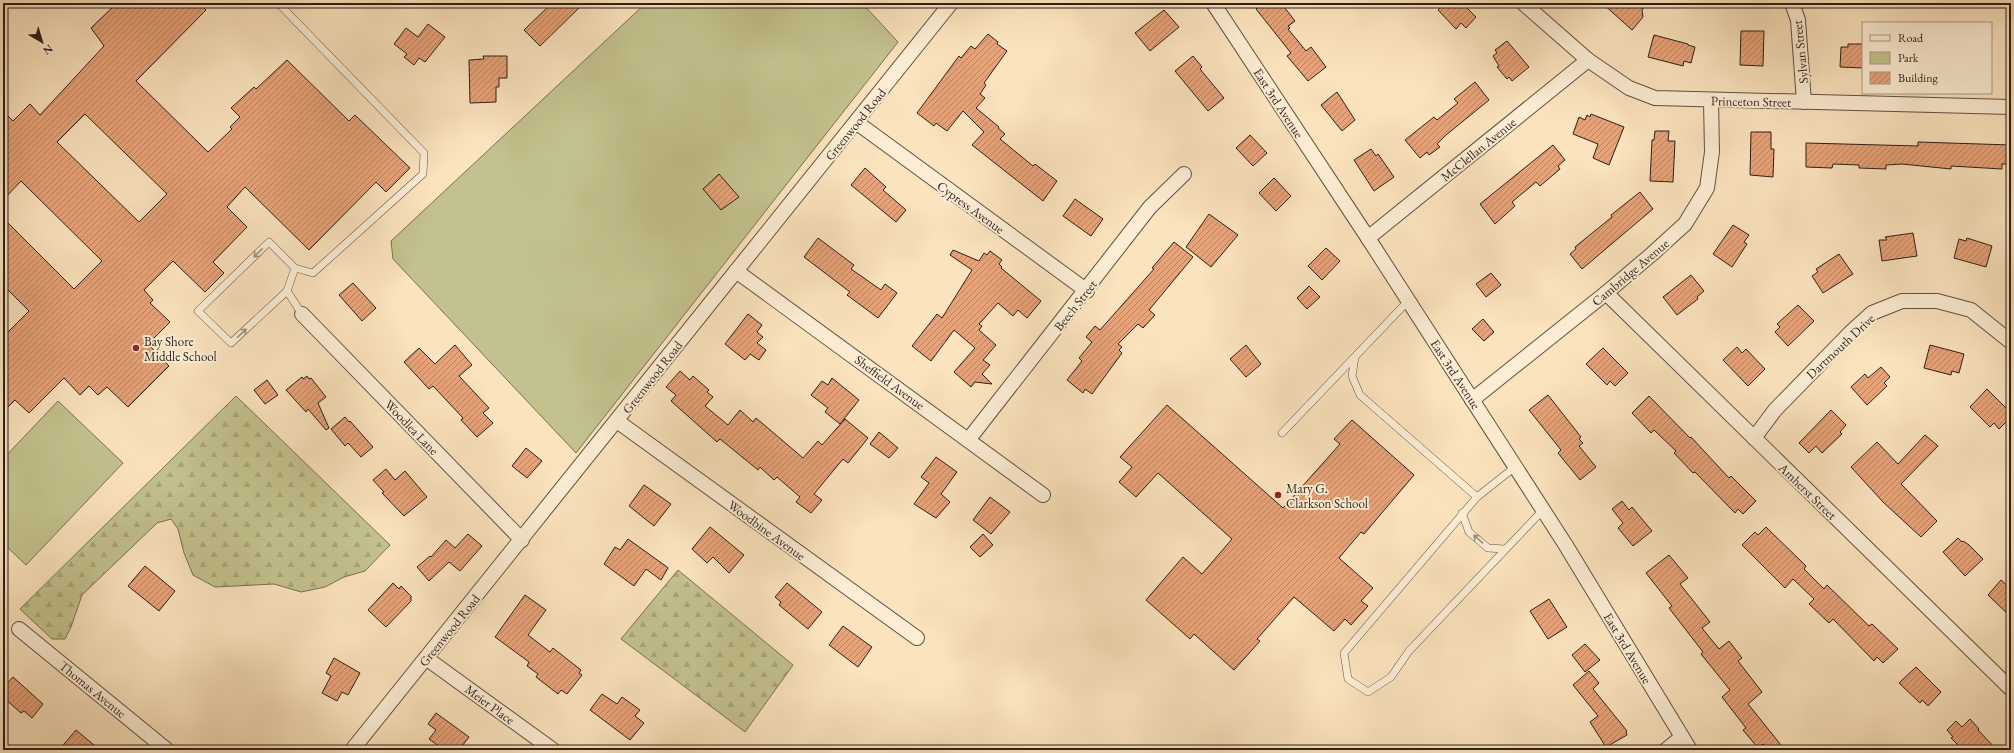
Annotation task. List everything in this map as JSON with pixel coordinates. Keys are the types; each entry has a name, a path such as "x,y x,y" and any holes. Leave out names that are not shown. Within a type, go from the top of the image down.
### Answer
{"street":[{"name":"Greenwood Road","path":"352,750 617,422 951,3"},
{"name":"East 3rd Avenue","path":"1213,3 1368,238 1543,510 1690,750"},
{"name":"Princeton Street","path":"1523,3 1588,60 1630,88 1655,98 1711,101 2011,107"},
{"name":"Sylvan Street","path":"1792,3 1798,20 1804,102"},
{"name":"McClellan Avenue","path":"1368,238 1588,60"},
{"name":"Cambridge Avenue","path":"1472,400 1606,293 1685,224 1707,188 1712,152 1711,101"},
{"name":"Cypress Avenue","path":"856,122 1087,291"},
{"name":"Beech Street","path":"969,439 1087,291 1150,207 1184,174"},
{"name":"Sheffield Avenue","path":"736,271 969,439 1043,495"},
{"name":"Amherst Street","path":"1606,293 2011,689"},
{"name":"Dartmouth Drive","path":"1754,438 1775,410 1850,333 1872,313 1902,301 1937,301 1971,310 2011,342"},
{"name":"Woodlea Lane","path":"302,314 522,540"},
{"name":"Woodbine Avenue","path":"617,422 917,638"},
{"name":"Thomas Avenue","path":"19,629 167,750"},
{"name":"Meier Place","path":"426,658 553,750"},
{"path":"1666,750 1682,737"}],"lane":[{"path":"278,3 424,153 423,174 313,273 295,268 269,242 198,312 231,343 287,291 295,268"},
{"path":"287,291 302,314"},
{"path":"1282,433 1408,301"},
{"path":"1355,357 1352,376 1360,395 1476,497"},
{"path":"1515,467 1476,497 1344,653 1348,679 1368,692 1392,677 1409,652 1543,510"},
{"path":"1462,513 1469,532 1488,548 1505,549"}],"green space":[{"path":"646,3 862,3 898,42 576,453 393,259 391,241"},
{"path":"236,396 390,545 365,571 344,577 325,587 301,592 274,584 215,587 193,575 184,553 178,529 171,519 157,523 82,595 71,627 65,639 52,639 20,609"},
{"path":"58,401 123,463 26,565 3,543 3,459"},
{"path":"678,570 793,665 745,732 621,639"}],"building":[{"path":"117,3 199,3 206,10 136,81 208,152 232,129 230,127 240,117 231,108 254,87 256,89 287,60 349,121 355,115 410,168 386,192 376,182 309,250 245,187 227,207 247,227 213,262 224,273 205,292 173,261 144,290 153,300 150,303 170,322 148,344 169,366 128,407 107,387 98,395 89,386 80,395 64,378 29,413 15,400 3,412 3,337 29,311 3,285 3,218 74,289 102,261 21,181 3,200 3,111 13,121 30,104 40,115 104,46 91,28","holes":["85,114 167,194 139,222 57,142"]},
{"path":"552,3 584,3 540,46 524,30"},
{"path":"1263,3 1281,3 1295,21 1288,26 1290,28 1288,29 1306,51 1311,47 1326,67 1308,81 1287,56 1291,53 1256,9"},
{"path":"1445,3 1462,3 1476,17 1466,28 1461,23 1456,29 1438,10"},
{"path":"1602,3 1648,3 1642,10 1643,17 1632,30"},
{"path":"1164,10 1179,27 1150,51 1135,33"},
{"path":"428,24 445,37 425,62 419,58 414,65 404,57 407,54 394,44 406,28 418,37"},
{"path":"1741,31 1764,31 1763,66 1740,65"},
{"path":"988,34 998,42 997,44 1007,51 984,83 986,85 980,94 985,98 976,108 999,127 998,128 1005,134 1000,139 1033,166 1035,164 1057,181 1043,201 972,145 984,132 963,111 947,131 936,123 934,126 917,113 959,56 961,58 971,46 975,49"},
{"path":"1654,35 1695,47 1691,63 1684,61 1683,66 1648,57"},
{"path":"1507,41 1529,67 1512,81 1509,77 1507,79 1497,67 1499,66 1493,56 1497,53 1495,50"},
{"path":"1848,44 1862,44 1862,68 1840,67 1841,47 1848,47"},
{"path":"483,56 507,56 507,78 499,78 499,87 496,87 496,102 470,103 469,60 484,59"},
{"path":"1193,56 1202,67 1200,69 1224,98 1208,111 1175,71"},
{"path":"1475,82 1489,100 1446,135 1437,144 1440,147 1429,155 1427,152 1420,158 1405,140 1434,117 1437,120 1458,103 1454,99"},
{"path":"1337,92 1355,120 1342,131 1321,105"},
{"path":"1591,114 1624,127 1609,165 1593,158 1598,144 1573,134 1579,117 1585,120 1587,115 1590,117"},
{"path":"1655,131 1669,131 1668,141 1675,141 1673,182 1650,181 1652,140 1654,140"},
{"path":"1751,132 1771,132 1771,149 1774,149 1773,177 1750,175"},
{"path":"1250,135 1267,153 1253,166 1236,148"},
{"path":"1918,142 2011,145 2011,164 2002,164 2002,169 1951,166 1951,169 1902,164 1886,165 1886,169 1859,168 1859,165 1833,164 1832,168 1806,167 1806,143 1918,146"},
{"path":"1553,145 1565,160 1558,166 1560,169 1540,186 1536,182 1512,202 1515,206 1495,224 1480,204"},
{"path":"1371,149 1376,156 1378,154 1394,177 1374,191 1354,160"},
{"path":"865,168 886,187 883,190 906,210 896,222 851,185"},
{"path":"719,174 739,197 721,210 703,189"},
{"path":"1274,178 1291,196 1276,211 1259,193"},
{"path":"1640,192 1653,209 1582,269 1570,254 1576,249 1575,247"},
{"path":"1075,199 1103,219 1091,236 1063,216"},
{"path":"1209,214 1238,235 1211,267 1186,247"},
{"path":"1733,225 1749,235 1744,242 1747,244 1732,267 1713,254"},
{"path":"1913,233 1917,256 1882,261 1879,240 1887,240 1885,237"},
{"path":"818,238 854,265 851,269 881,290 885,284 897,293 878,318 847,295 850,292 804,257"},
{"path":"1967,238 1992,246 1986,267 1954,258 1959,239 1966,241"},
{"path":"1174,242 1193,257 1149,310 1155,315 1143,328 1138,324 1118,344 1122,347 1119,350 1122,353 1092,394 1085,389 1083,393 1067,380 1082,361 1079,358 1092,342 1086,337 1095,326 1100,330 1154,269 1152,268"},
{"path":"1326,248 1340,261 1322,280 1308,266"},
{"path":"953,250 979,261 984,253 987,255 990,251 1002,260 999,264 1002,267 1001,268 1041,301 1027,318 1018,310 1013,316 998,303 979,324 982,326 979,330 996,345 983,360 990,365 982,374 992,384 975,382 971,387 954,372 975,348 954,330 931,361 912,346 937,314 942,318 972,270 950,255"},
{"path":"1839,254 1853,274 1823,293 1812,276 1818,272 1816,269"},
{"path":"1491,273 1501,285 1486,297 1476,284"},
{"path":"1691,275 1704,291 1697,297 1698,299 1677,315 1663,297"},
{"path":"353,283 376,308 362,321 339,295"},
{"path":"1309,286 1320,297 1307,309 1297,298"},
{"path":"1798,305 1814,321 1788,346 1775,332 1780,327 1777,324"},
{"path":"748,314 762,325 757,332 763,337 757,343 766,350 759,360 750,354 745,360 725,344"},
{"path":"1483,319 1494,332 1484,341 1472,329"},
{"path":"455,345 472,365 459,376 489,408 483,413 493,423 477,437 461,420 463,418 433,386 429,389 404,362 419,348 435,364"},
{"path":"1246,345 1261,364 1246,377 1230,359"},
{"path":"1930,345 1964,354 1959,373 1952,371 1951,375 1924,368"},
{"path":"1737,347 1742,353 1746,349 1765,369 1748,386 1723,360"},
{"path":"1603,348 1628,373 1615,386 1610,381 1607,385 1586,364"},
{"path":"1881,367 1890,377 1884,383 1887,386 1867,405 1851,387 1865,374 1868,378"},
{"path":"680,371 690,380 693,376 709,390 707,392 713,397 705,406 728,425 740,410 753,422 756,418 803,458 818,441 822,445 845,419 868,438 848,463 843,459 814,494 822,500 811,513 796,502 800,497 777,477 774,480 760,467 758,470 720,439 717,442 671,401 676,395 666,387"},
{"path":"307,376 309,379 311,378 326,397 318,403 329,428 326,430 308,409 306,412 286,390 302,377 303,379"},
{"path":"832,378 859,400 840,424 825,412 828,408 811,395 822,381 828,385"},
{"path":"267,380 278,395 265,404 254,390"},
{"path":"1987,389 2011,413 2011,417 1999,429 1994,423 1990,427 1970,407"},
{"path":"1548,395 1581,437 1579,439 1583,443 1579,446 1596,467 1580,480 1558,453 1561,450 1529,410"},
{"path":"1649,396 1690,438 1691,437 1729,478 1731,476 1756,501 1743,514 1738,509 1735,513 1695,472 1693,473 1674,453 1676,451 1654,430 1651,433 1632,413"},
{"path":"1167,405 1283,508 1340,444 1334,439 1352,420 1414,475 1364,534 1361,532 1339,558 1373,588 1361,601 1368,606 1351,625 1345,619 1334,631 1294,597 1257,639 1260,641 1234,670 1194,634 1190,639 1146,600 1183,557 1202,574 1232,539 1158,473 1136,497 1119,482 1132,467 1120,457"},
{"path":"1831,410 1846,425 1840,432 1842,434 1822,453 1816,446 1809,453 1799,443"},
{"path":"345,417 373,447 361,457 348,443 345,446 331,429"},
{"path":"879,432 898,448 889,458 870,444"},
{"path":"1925,435 1938,446 1901,484 1937,521 1921,537 1883,502 1851,467 1877,442 1898,464"},
{"path":"526,448 542,461 527,478 512,466"},
{"path":"936,457 957,472 941,494 950,502 936,518 914,504 929,483 921,477"},
{"path":"386,469 395,480 405,471 427,497 404,516 382,493 384,492 373,480"},
{"path":"644,485 671,504 654,526 629,506"},
{"path":"990,497 1010,512 991,534 973,520"},
{"path":"1622,501 1629,510 1632,507 1652,531 1633,546 1618,528 1623,523 1612,509"},
{"path":"710,527 744,555 729,573 713,557 707,563 692,549"},
{"path":"1766,527 1806,566 1804,569 1824,589 1827,585 1869,626 1872,624 1898,649 1883,663 1877,657 1874,661 1833,619 1829,623 1809,604 1814,599 1793,579 1785,588 1742,545 1755,532 1758,535"},
{"path":"468,534 482,546 460,571 449,562 429,581 417,567 430,556 431,557 446,540 455,548"},
{"path":"983,534 993,545 980,557 970,547"},
{"path":"1958,538 1962,542 1963,541 1969,545 1983,559 1965,576 1943,552"},
{"path":"628,539 668,568 661,580 646,569 634,586 604,564 615,547 620,550"},
{"path":"1669,555 1688,578 1680,584 1710,622 1702,628 1719,649 1729,641 1742,658 1738,661 1762,692 1748,704 1785,750 1768,750 1763,744 1758,748 1743,730 1746,728 1722,697 1730,690 1701,654 1703,652 1669,608 1672,606 1646,573"},
{"path":"145,566 175,591 159,611 128,586"},
{"path":"2001,580 2011,589 2011,617 1988,595"},
{"path":"393,583 399,589 401,586 411,596 411,601 386,627 368,610"},
{"path":"787,583 822,612 808,629 779,605 781,602 775,597"},
{"path":"525,595 546,610 528,635 550,652 553,648 581,670 579,673 582,675 567,694 561,690 558,694 536,677 538,674 527,666 529,662 495,637"},
{"path":"1549,599 1567,627 1548,639 1530,611"},
{"path":"843,626 872,647 858,667 829,645"},
{"path":"1585,644 1600,660 1585,672 1572,655"},
{"path":"334,658 360,673 348,695 342,692 337,701 322,693 331,676 326,673"},
{"path":"1916,667 1941,692 1928,706 1922,700 1920,703 1899,683"},
{"path":"1589,671 1599,683 1593,689 1627,731 1627,735 1606,747 1590,722 1598,716 1573,685"},
{"path":"13,677 43,704 32,718 24,711 21,713 3,697 3,688"},
{"path":"602,694 617,704 622,697 640,710 635,716 644,723 630,740 590,710"},
{"path":"436,713 469,737 459,750 444,750 429,739 436,730 428,724"},
{"path":"1970,719 1997,750 1963,750 1951,738 1953,737 1947,730 1956,721 1962,727"},
{"path":"76,730 100,750 59,750"}],"place":[{"name":"Bay Shore Middle School","path":"136,348"},
{"name":"Mary G. Clarkson School","path":"1278,495"}]}
